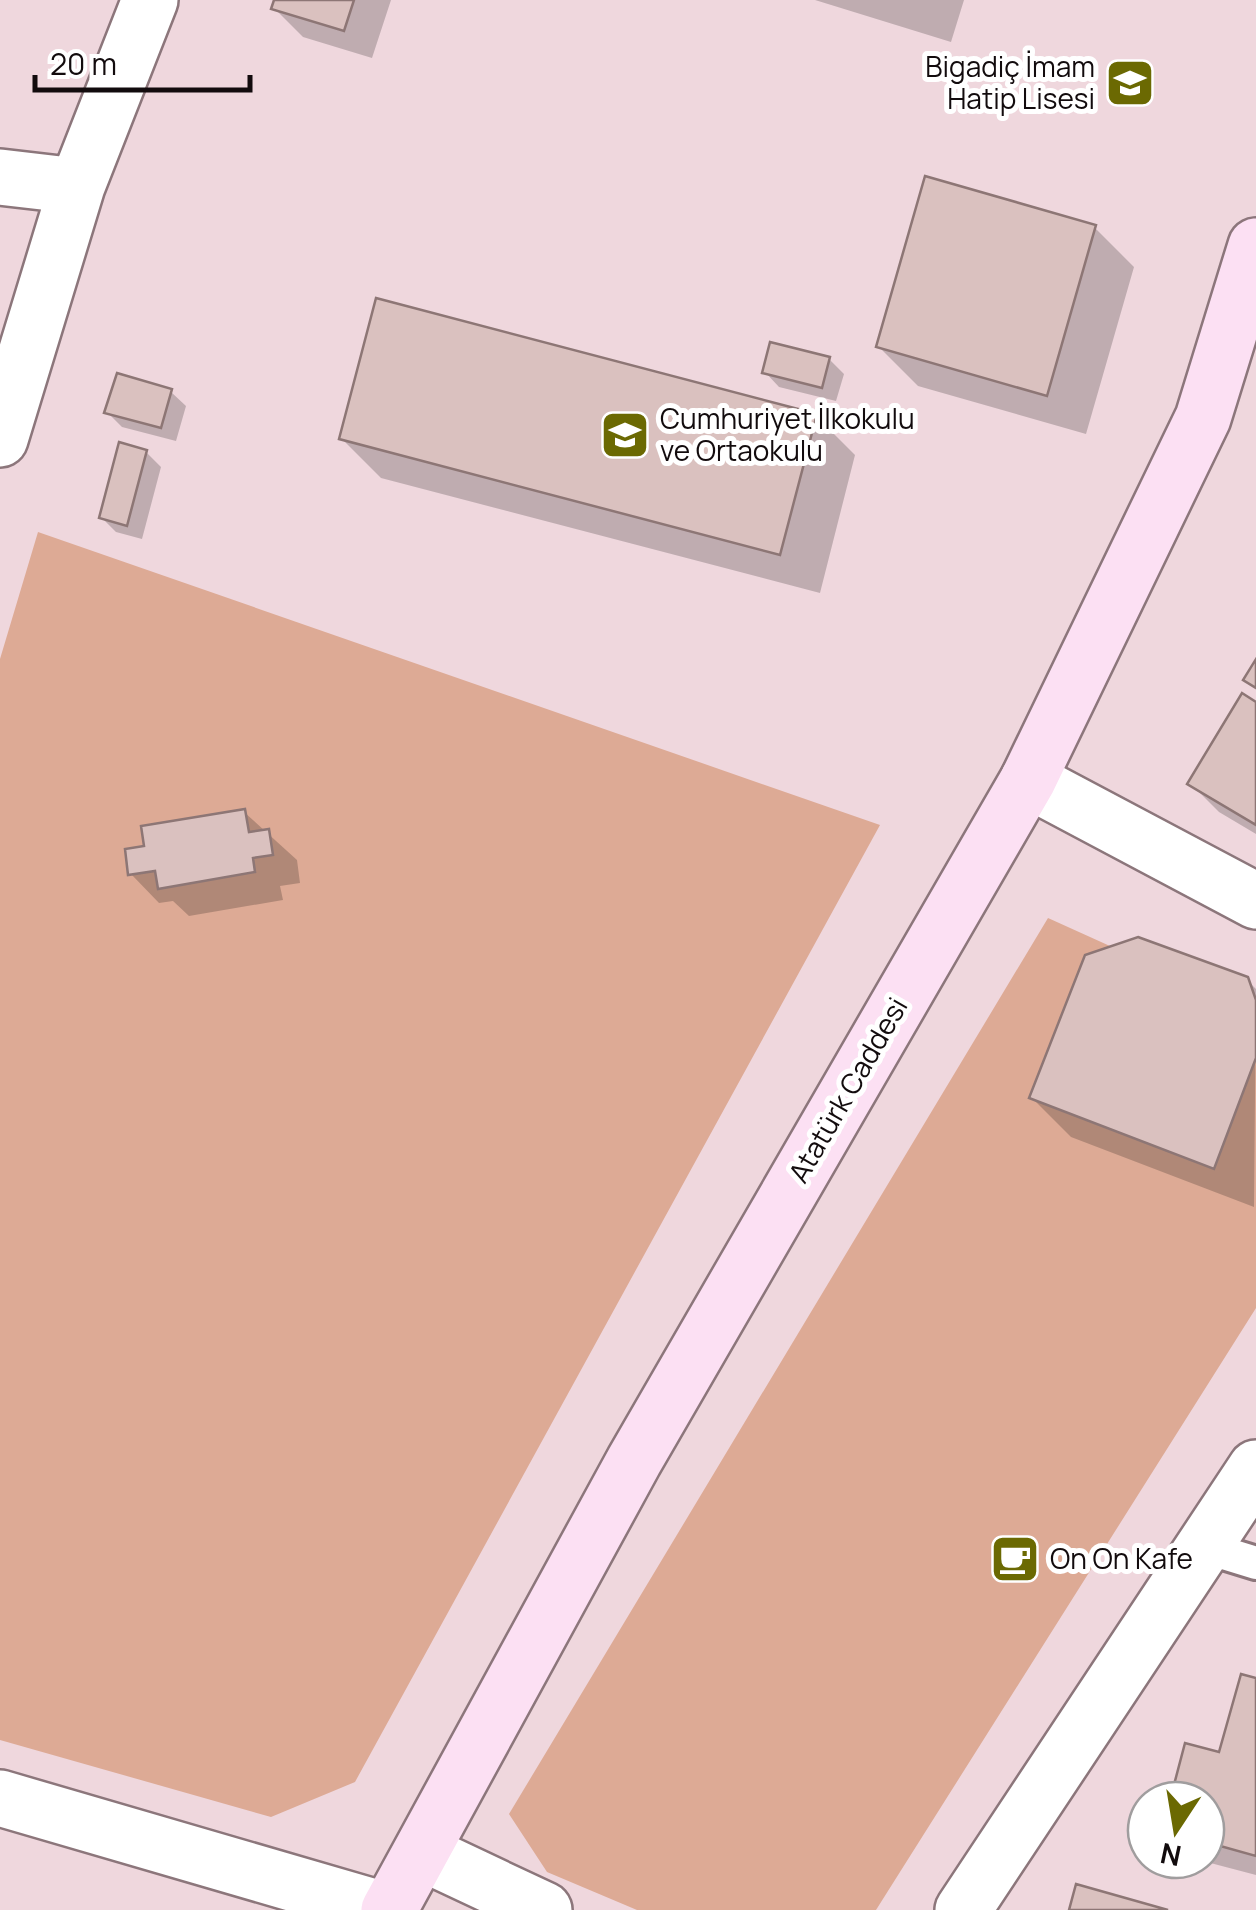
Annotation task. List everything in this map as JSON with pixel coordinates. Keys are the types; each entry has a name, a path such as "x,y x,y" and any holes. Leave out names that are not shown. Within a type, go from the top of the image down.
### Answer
{"main road":[{"name":"Atatürk Caddesi","path":"387,1910 423,1853 634,1461 1028,780 1203,418 1255,255"}],"street":[{"path":"0,439 77,186 150,0"},
{"path":"0,177 77,186"},
{"path":"1028,780 1256,902"},
{"path":"963,1910 1256,1468"},
{"path":"0,1798 387,1910"},
{"path":"423,1853 544,1910"}],"lane":[{"path":"1204,1547 1256,1563"}],"shaded area":[{"path":"38,532 880,825 355,1782 271,1817 0,1740 0,659"},
{"path":"1048,918 1256,1012 1256,1308 876,1910 637,1910 547,1872 509,1814"}],"building":[{"path":"274,0 354,0 344,31 271,9"},
{"path":"925,176 1096,225 1047,396 876,347"},
{"path":"376,298 817,414 780,555 339,439"},
{"path":"770,342 830,357 822,388 762,373"},
{"path":"117,373 172,389 161,428 104,413"},
{"path":"119,442 147,450 127,526 99,518"},
{"path":"1256,659 1256,688 1243,680"},
{"path":"1242,693 1256,702 1256,825 1187,784"},
{"path":"245,809 249,832 269,829 273,855 253,858 255,872 158,889 155,871 128,875 125,849 144,846 141,826"},
{"path":"1138,937 1248,977 1256,1000 1256,1058 1214,1169 1029,1098 1085,955"},
{"path":"1241,1674 1256,1678 1256,1856 1226,1848 1226,1780 1175,1780 1185,1743 1219,1752"},
{"path":"1076,1884 1168,1910 1069,1910"}],"place":[{"name":"Bigadiç İmam Hatip Lisesi","path":"1130,83"},
{"name":"Cumhuriyet İlkokulu ve Ortaokulu","path":"625,435"},
{"name":"On On Kafe","path":"1015,1559"}]}
